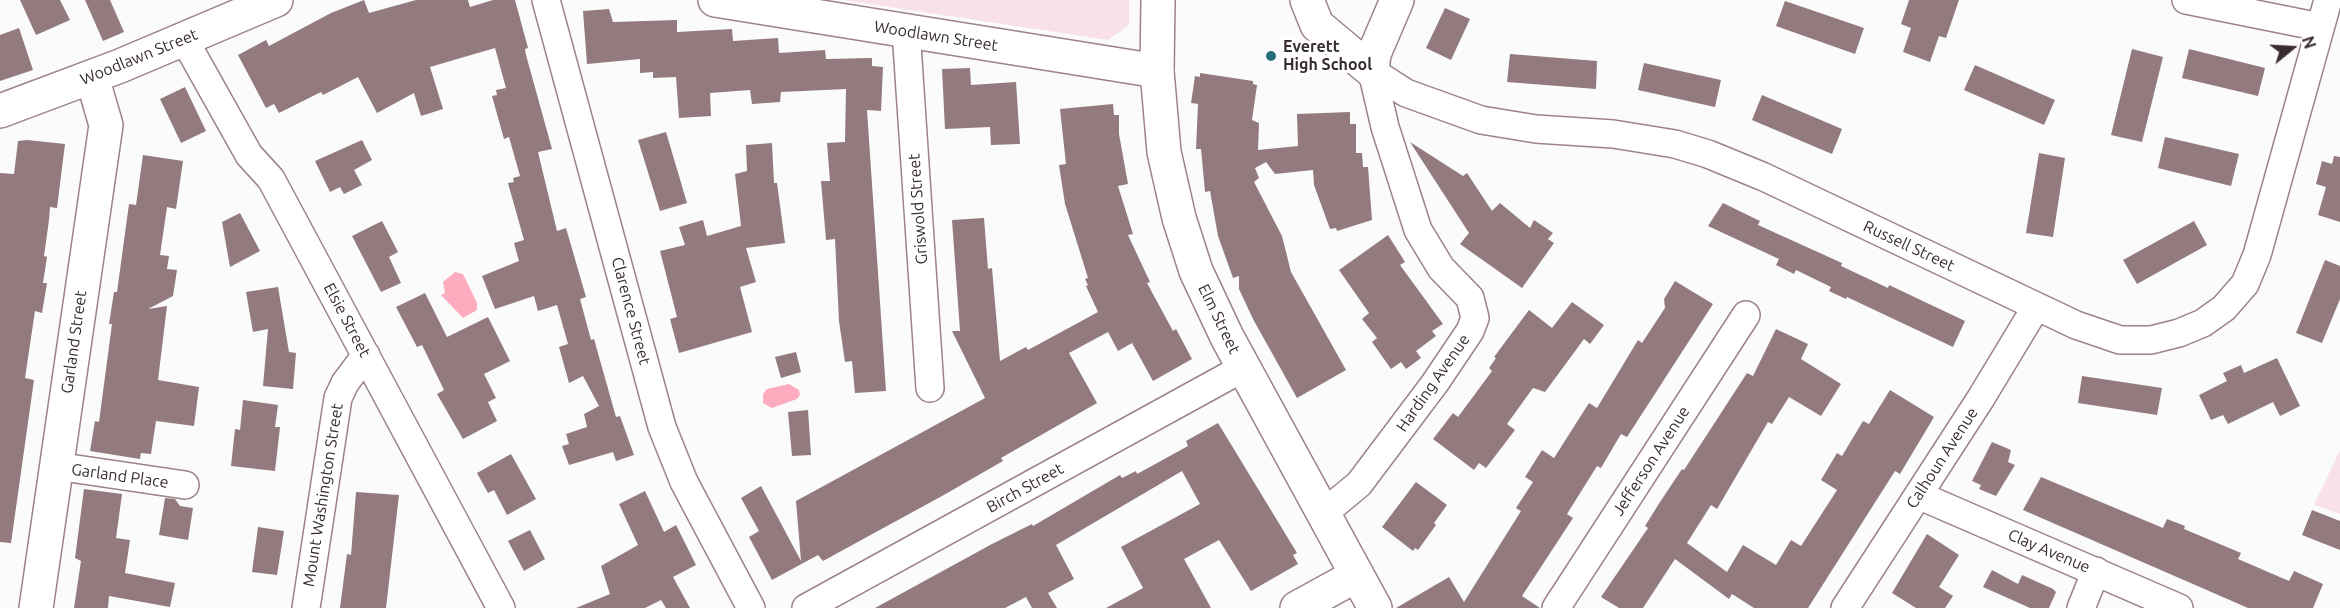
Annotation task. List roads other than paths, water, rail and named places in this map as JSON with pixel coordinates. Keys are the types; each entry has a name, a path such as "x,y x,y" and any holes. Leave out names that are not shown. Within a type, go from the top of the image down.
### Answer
{"street":[{"name":"Woodlawn Street","path":"0,111 92,77 276,0"},
{"name":"Clarence Street","path":"546,0 662,428 684,482 751,608"},
{"name":"Woodlawn Street","path":"715,0 1157,71"},
{"name":"Elm Street","path":"1158,0 1157,71 1164,152 1179,218 1206,295 1243,368 1375,608"},
{"name":"Russell Street","path":"1307,0 1317,25 1372,71 1406,93 1481,120 1536,129 1613,134 1655,141 1725,160 2036,307 2076,325 2120,340 2151,340 2179,333 2203,323 2224,308 2245,284 2257,255 2328,0"},
{"path":"1372,71 1377,48 1397,0"},
{"path":"2186,0 2320,27"},
{"name":"Griswold Street","path":"906,30 930,388"},
{"name":"Elsie Street","path":"184,39 249,155 271,179 501,608"},
{"name":"Harding Avenue","path":"1324,513 1351,492 1366,476 1435,383 1470,331 1475,318 1470,298 1441,268 1418,230 1385,127 1372,71"},
{"name":"Garland Street","path":"36,608 106,125 92,77"},
{"name":"Calhoun Avenue","path":"1845,608 2036,307"},
{"name":"Jefferson Avenue","path":"1557,608 1746,315"},
{"name":"Mount Washington Street","path":"306,608 338,398 342,387 366,355"},
{"name":"Birch Street","path":"806,608 1243,368"},
{"name":"Garland Place","path":"56,466 185,485"},
{"name":"Clay Avenue","path":"1918,495 2179,608"},
{"path":"2080,608 2096,572"},
{"path":"1297,608 1357,574"}],"place":[{"name":"Everett High School","path":"1271,56"}]}
